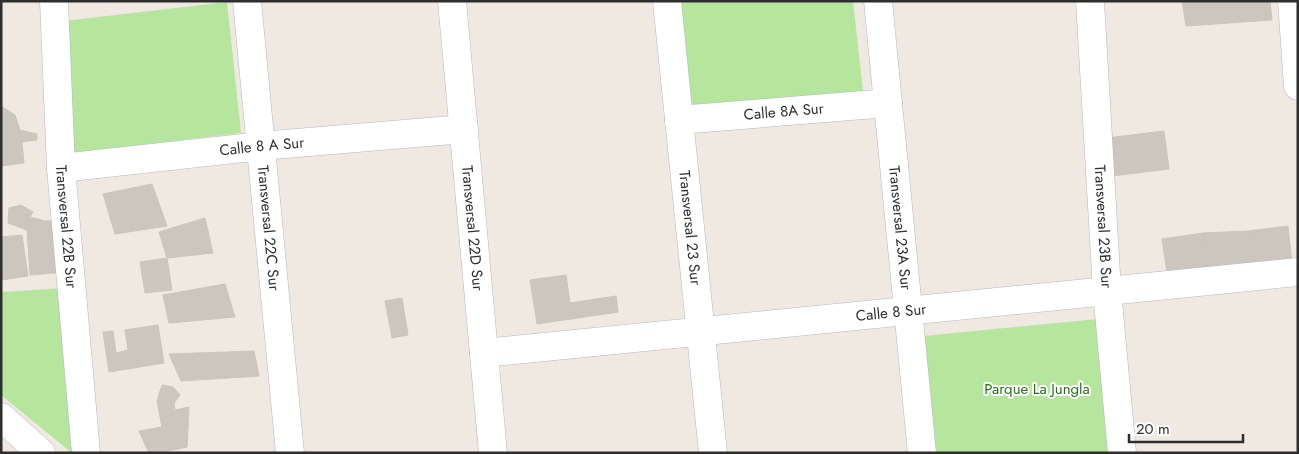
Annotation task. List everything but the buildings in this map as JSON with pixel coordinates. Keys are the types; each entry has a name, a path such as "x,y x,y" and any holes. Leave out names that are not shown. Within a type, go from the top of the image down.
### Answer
{"street":[{"name":"Transversal 22B Sur","path":"54,1 61,168 86,453"},
{"name":"Transversal 22C Sur","path":"247,1 290,453"},
{"name":"Transversal 22D Sur","path":"452,1 493,453"},
{"name":"Transversal 23 Sur","path":"667,1 713,453"},
{"name":"Transversal 23A Sur","path":"878,1 922,453"},
{"name":"Transversal 23B Sur","path":"1090,1 1107,291 1122,453"},
{"path":"1292,1 1298,86"},
{"name":"Calle 8A Sur","path":"679,120 888,103"},
{"name":"Calle 8 A Sur","path":"61,168 261,146 464,129"},
{"name":"Calle 8 Sur","path":"484,353 1298,272"},
{"path":"1,417 41,453"}],"green space":[{"path":"680,1 853,1 863,91 691,110"},
{"path":"227,2 241,133 72,153 56,22"},
{"path":"66,288 72,453 1,395 1,292"},
{"name":"Parque La Jungla","path":"1098,319 1111,453 934,453 923,336"}]}
